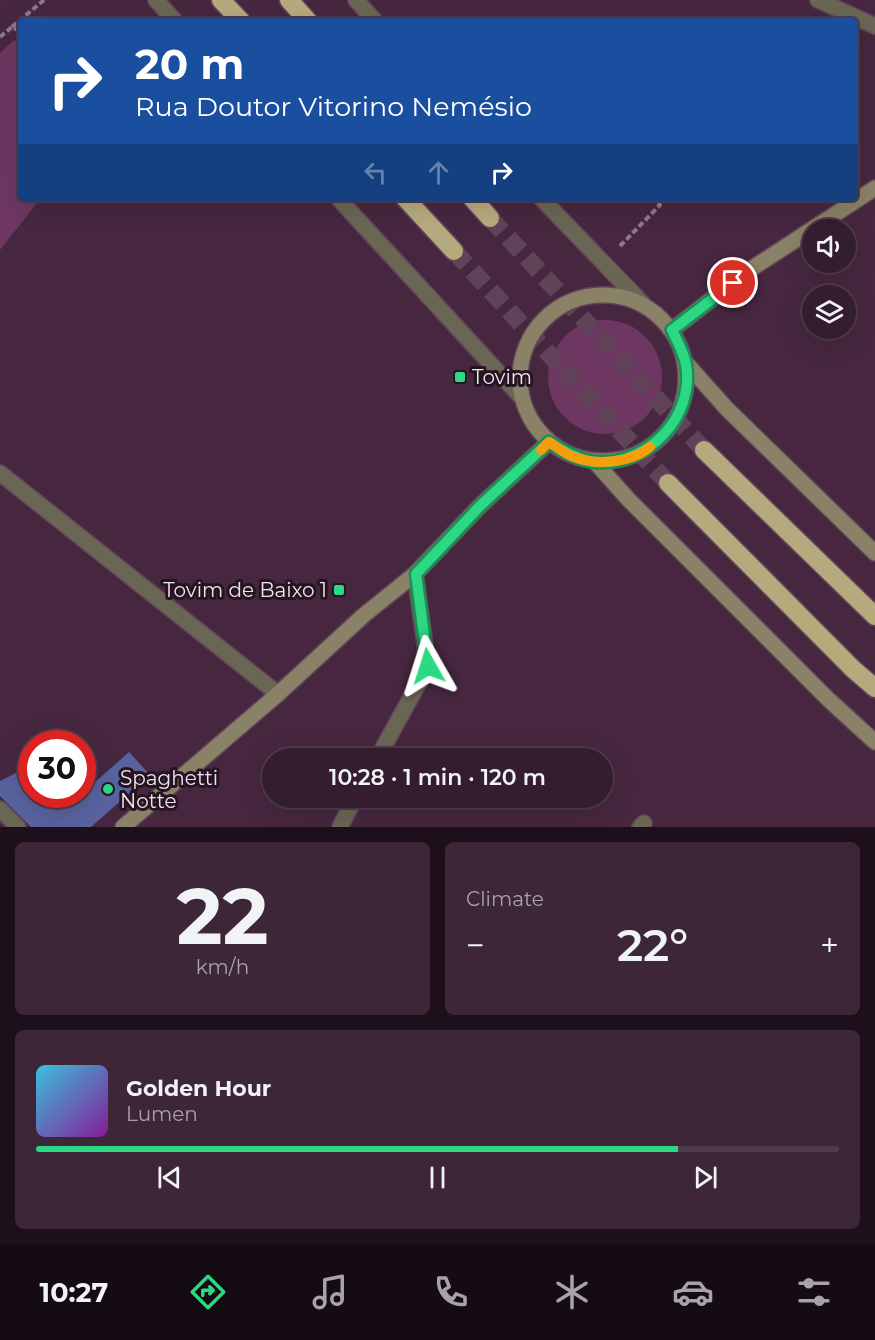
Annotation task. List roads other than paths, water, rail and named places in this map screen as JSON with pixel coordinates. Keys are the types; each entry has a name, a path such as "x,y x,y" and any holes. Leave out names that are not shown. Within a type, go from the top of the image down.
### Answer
{"highway":[{"path":"221,0 238,18"},
{"path":"289,0 305,18"},
{"path":"408,201 454,251"},
{"path":"475,201 490,218"},
{"path":"704,450 875,616"},
{"path":"668,483 853,669 875,688"}],"street":[{"path":"156,0 172,18"},
{"path":"356,0 372,18"},
{"path":"818,0 857,18"},
{"path":"858,18 875,26"},
{"path":"858,199 875,188"},
{"path":"341,201 522,398"},
{"path":"544,201 643,304 672,330 686,363 727,409 875,553"},
{"path":"672,330 748,271 855,201"},
{"path":"643,304 617,295 590,295 564,304 542,321 527,344 520,370 522,398 532,422 549,442 570,456 595,462 621,460 645,451 665,435 680,414 687,389 686,363"},
{"path":"123,827 278,694 364,615 416,574 480,506 549,442"},
{"path":"595,462 628,499 812,683 875,742"},
{"path":"0,473 278,694"},
{"path":"383,748 428,666 416,574"},
{"path":"340,827 350,808"},
{"path":"0,809 18,827"}],"tunnel":[{"path":"490,218 704,450"},
{"path":"454,251 668,483"}],"place":[{"name":"Tovim","path":"460,377"},
{"name":"Tovim de Baixo 1","path":"339,590"},
{"name":"Spaghetti Notte","path":"108,789"}]}
